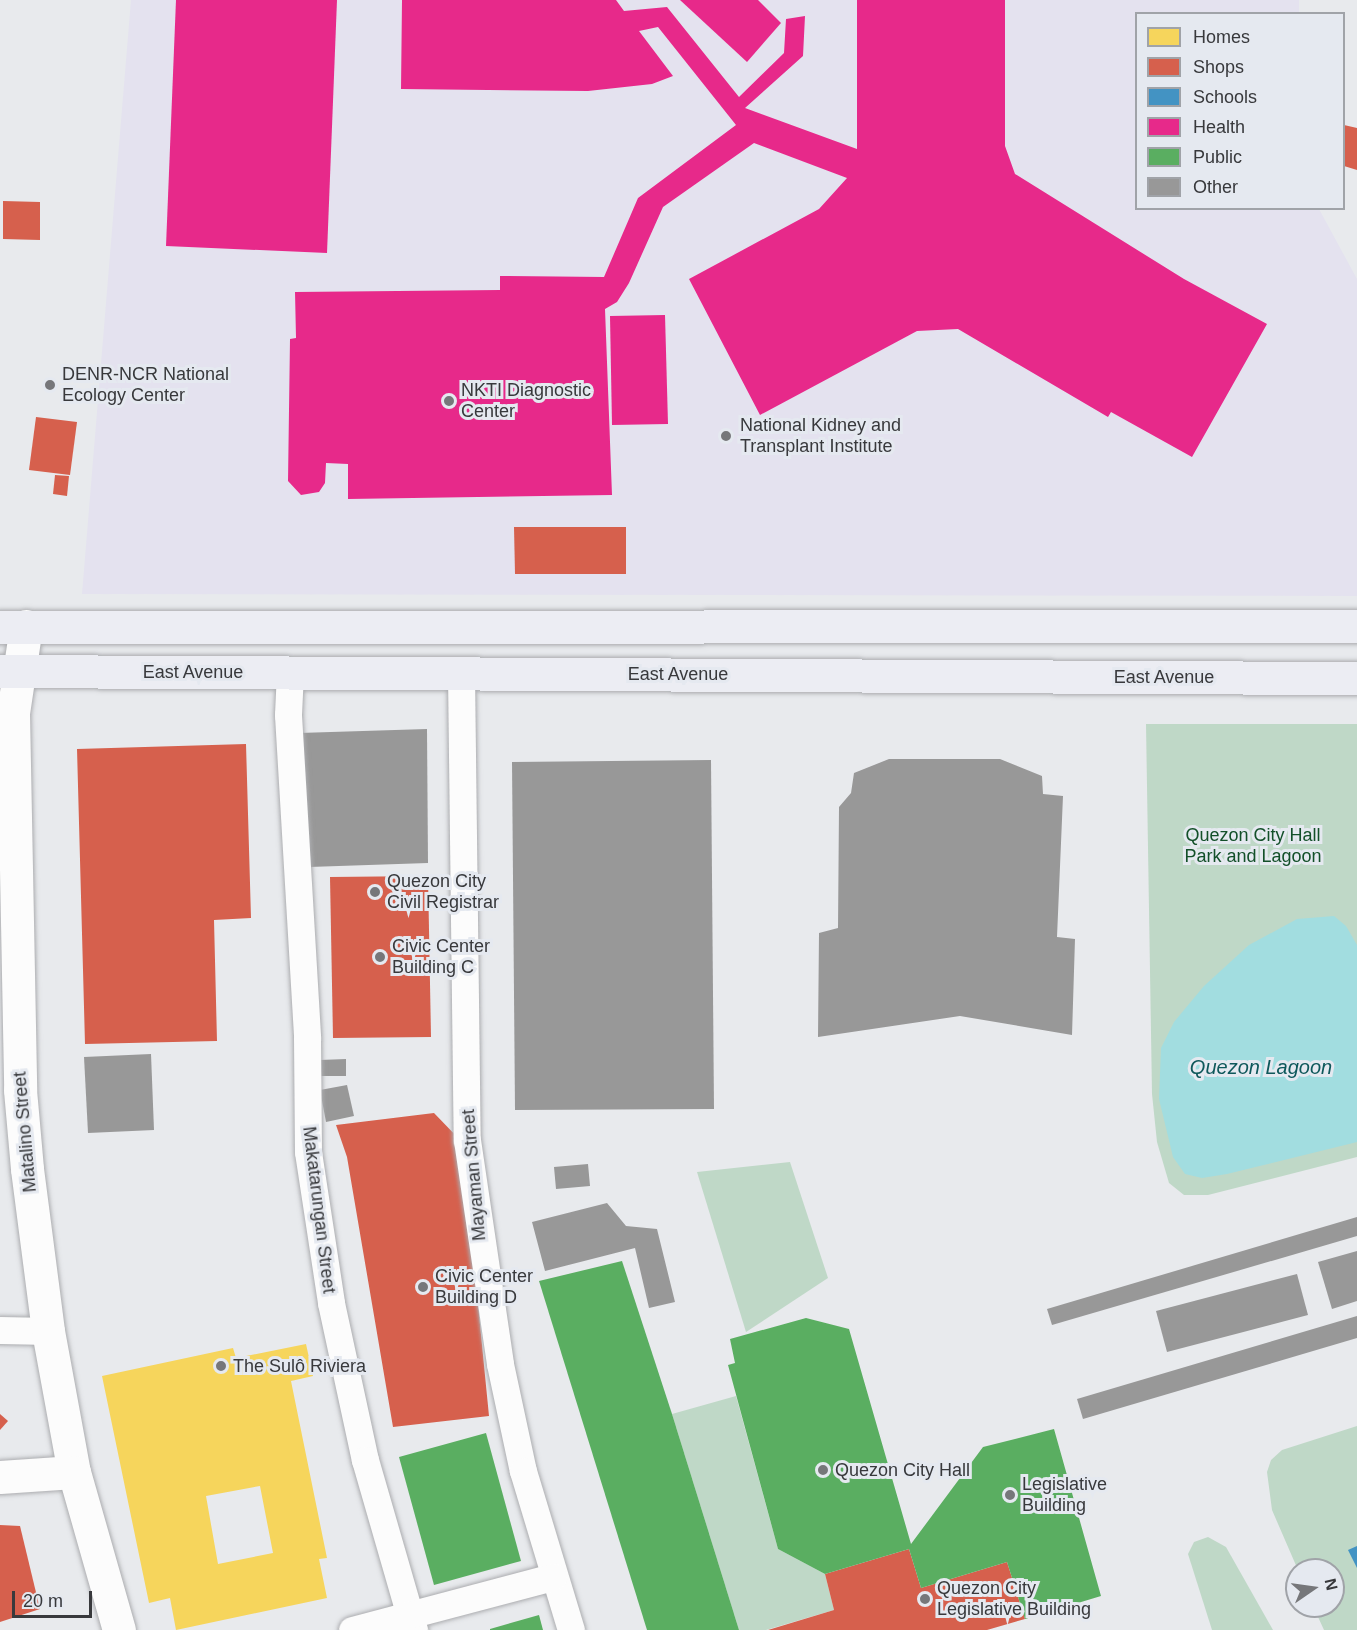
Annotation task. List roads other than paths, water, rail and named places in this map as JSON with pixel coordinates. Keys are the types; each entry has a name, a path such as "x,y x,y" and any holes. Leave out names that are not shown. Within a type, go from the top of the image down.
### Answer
{"main road":[{"path":"13,626 1357,626"},
{"name":"East Avenue","path":"9,671 1357,678"}],"street":[{"name":"Matalino Street","path":"13,626 9,671 13,712 20,1090 48,1331 74,1472 119,1630"},
{"name":"Makatarungan Street","path":"290,672 288,715 307,1038 308,1152 330,1303 365,1460 411,1622"},
{"name":"Mayaman Street","path":"461,673 467,1140 500,1364 523,1472 553,1577 571,1630"},
{"path":"0,1330 48,1331"},
{"path":"0,1477 74,1472"},
{"path":"351,1630 411,1622 553,1577"}],"water":[{"name":"Quezon Lagoon","path":"1334,916 1346,926 1357,945 1357,1142 1227,1174 1202,1178 1185,1174 1173,1157 1159,1099 1161,1048 1174,1022 1204,986 1249,945 1297,919"}],"place":[{"name":"DENR-NCR National Ecology Center","path":"50,385"},
{"name":"NKTI Diagnostic Center","path":"449,401"},
{"name":"National Kidney and Transplant Institute","path":"726,436"},
{"name":"Quezon City Civil Registrar","path":"375,892"},
{"name":"Civic Center Building C","path":"380,957"},
{"name":"Civic Center Building D","path":"423,1287"},
{"name":"The Sulô Riviera","path":"221,1366"},
{"name":"Quezon City Hall","path":"823,1470"},
{"name":"Legislative Building","path":"1010,1495"},
{"name":"Quezon City Legislative Building","path":"925,1599"}],"park label":[{"name":"Quezon City Hall Park and Lagoon","path":"1253,846"}]}
